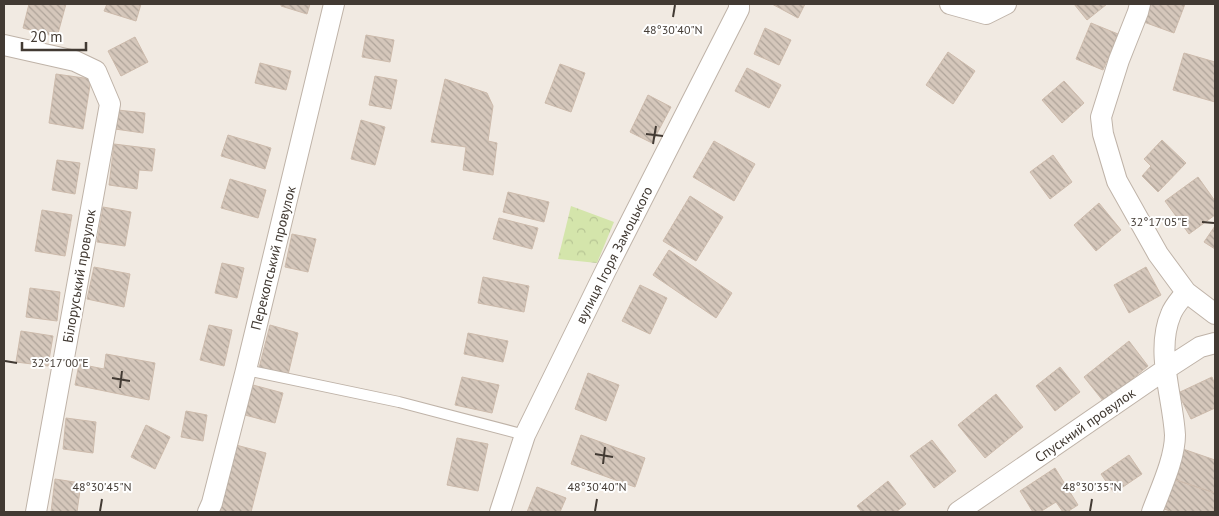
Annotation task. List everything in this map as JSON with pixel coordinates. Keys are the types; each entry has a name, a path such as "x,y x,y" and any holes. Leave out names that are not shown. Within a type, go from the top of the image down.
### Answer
{"street":[{"name":"Перекопський провулок","path":"208,512 212,503 246,370 334,4"},
{"name":"вулиця Ігоря Замоцького","path":"500,512 525,435 610,261 739,8 739,4"},
{"path":"950,4 986,14 1006,4"},
{"path":"1140,4 1119,60 1101,117 1103,134 1116,181 1158,254 1186,292 1215,314"},
{"name":"Білоруський провулок","path":"4,45 75,61 96,71 110,104 36,512"},
{"path":"1152,512 1172,455 1175,436 1166,369 1165,333 1171,313 1186,292"},
{"name":"Спускний провулок","path":"958,512 1166,369 1200,347 1215,343"}],"lane":[{"path":"246,370 399,402 525,435"}],"green space":[{"path":"571,206 614,222 597,263 558,259"}],"building":[{"path":"29,4 66,4 57,37 23,28"},
{"path":"107,4 141,4 136,21 104,11"},
{"path":"281,4 310,4 307,14 281,6"},
{"path":"772,4 805,4 798,18"},
{"path":"1074,4 1107,4 1087,20"},
{"path":"1147,4 1185,4 1174,33 1141,21"},
{"path":"1091,23 1118,34 1103,70 1076,59"},
{"path":"765,28 791,40 779,65 754,54"},
{"path":"366,35 394,40 390,62 362,57"},
{"path":"135,37 148,62 121,76 108,51"},
{"path":"948,52 975,71 953,104 926,85"},
{"path":"1184,53 1215,62 1215,102 1173,90"},
{"path":"260,63 291,71 286,90 255,83"},
{"path":"560,64 585,73 571,112 545,103"},
{"path":"747,68 781,85 769,108 735,91"},
{"path":"56,74 91,79 83,129 49,123"},
{"path":"375,76 397,80 391,109 369,105"},
{"path":"445,79 487,93 493,106 488,141 497,143 493,175 463,170 466,147 431,142"},
{"path":"1064,81 1084,103 1062,123 1042,100"},
{"path":"648,95 671,107 652,143 630,132"},
{"path":"118,110 145,113 143,133 115,129"},
{"path":"361,120 385,127 375,165 351,159"},
{"path":"228,135 271,148 265,169 221,156"},
{"path":"1162,140 1186,163 1158,192 1142,176 1151,166 1144,159"},
{"path":"714,141 755,164 734,201 693,177"},
{"path":"114,144 155,149 152,171 139,170 137,189 109,185"},
{"path":"1053,155 1072,182 1050,199 1030,172"},
{"path":"57,160 80,163 75,194 52,190"},
{"path":"1198,177 1215,201 1215,215 1189,234 1165,201"},
{"path":"230,179 266,190 258,218 221,208"},
{"path":"508,192 549,202 544,222 503,212"},
{"path":"690,196 723,217 696,261 663,241"},
{"path":"1099,203 1121,230 1096,251 1074,225"},
{"path":"103,207 131,212 125,246 97,242"},
{"path":"42,210 72,215 65,256 35,251"},
{"path":"499,218 538,228 532,249 493,239"},
{"path":"1215,226 1215,249 1204,242"},
{"path":"292,234 316,239 308,272 285,267"},
{"path":"669,250 732,293 716,318 653,275"},
{"path":"222,263 244,268 237,298 215,293"},
{"path":"94,267 130,274 124,307 87,299"},
{"path":"1146,267 1161,295 1129,313 1114,285"},
{"path":"483,277 529,286 524,312 478,303"},
{"path":"640,285 667,298 650,334 622,321"},
{"path":"30,288 60,292 57,321 26,317"},
{"path":"209,325 232,330 224,366 200,360"},
{"path":"270,325 298,333 288,375 259,368"},
{"path":"21,331 53,336 48,366 16,362"},
{"path":"468,333 508,341 503,362 464,354"},
{"path":"1129,341 1148,366 1104,402 1084,377"},
{"path":"106,354 155,363 149,400 75,385 79,364 104,369"},
{"path":"1060,367 1080,392 1055,411 1036,386"},
{"path":"588,373 619,385 606,421 575,409"},
{"path":"462,377 499,385 492,413 455,405"},
{"path":"1212,377 1215,385 1215,408 1191,419 1178,393"},
{"path":"253,385 283,393 275,423 245,415"},
{"path":"996,394 1023,427 985,458 958,425"},
{"path":"186,411 207,415 203,441 181,437"},
{"path":"66,418 96,422 93,453 63,449"},
{"path":"146,425 170,437 155,469 131,457"},
{"path":"581,435 645,458 635,487 571,464"},
{"path":"457,438 488,444 478,491 447,485"},
{"path":"932,440 956,471 934,488 910,456"},
{"path":"236,445 266,453 251,512 218,512"},
{"path":"1183,449 1215,460 1215,493 1173,479"},
{"path":"1129,455 1142,474 1114,493 1101,474"},
{"path":"1055,468 1078,505 1067,512 1063,512 1056,502 1040,512 1033,512 1020,491"},
{"path":"55,479 81,483 77,512 51,512"},
{"path":"1173,479 1215,493 1213,512 1173,512 1164,509"},
{"path":"888,481 906,504 896,512 862,512 857,506"},
{"path":"537,487 566,498 560,512 527,512"}]}
